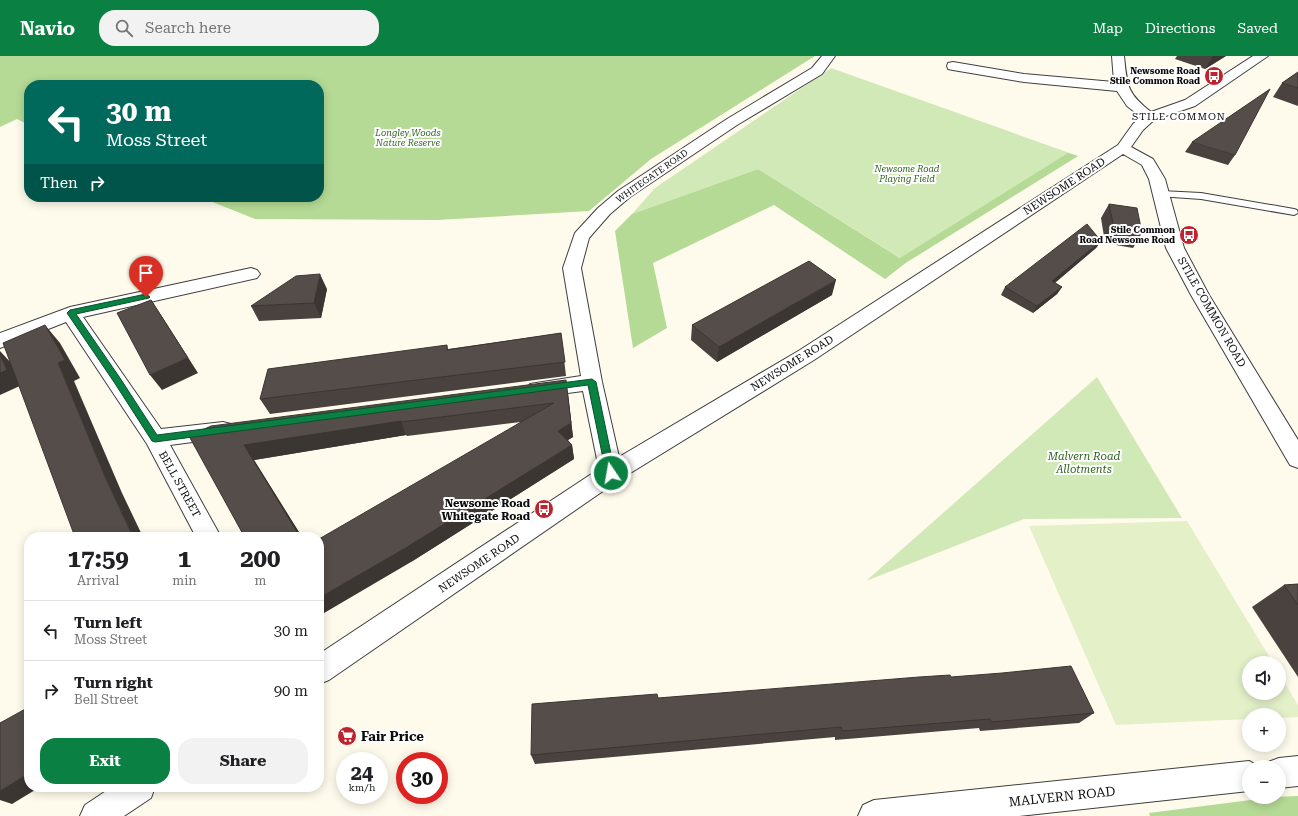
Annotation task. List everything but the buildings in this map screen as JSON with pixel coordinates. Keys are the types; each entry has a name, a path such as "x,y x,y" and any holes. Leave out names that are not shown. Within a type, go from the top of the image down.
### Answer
{"street":[{"name":"WHITEGATE ROAD","path":"611,473 592,382 572,268 581,236 604,211 624,194 732,122 817,70 829,56"},
{"path":"1118,56 1121,87 1128,101 1149,117"},
{"name":"NEWSOME ROAD","path":"324,667 611,473 807,355 1123,148 1138,127 1149,117 1190,103 1262,56"},
{"path":"953,66 1024,78 1121,87"},
{"name":"STILE COMMON ROAD","path":"1123,148 1148,162 1157,179 1175,248 1200,295 1298,459"},
{"path":"0,341 70,313 251,274"},
{"name":"BELL STREET","path":"70,313 155,438 206,532"},
{"path":"522,391 592,382"},
{"path":"155,438 241,427"},
{"path":"1286,772 1298,771"},
{"name":"MALVERN ROAD","path":"874,816 1242,777"},
{"path":"96,816 132,792"}],"lane":[{"path":"1161,194 1201,196 1294,212"}],"green space":[{"name":"Longley Woods Nature Reserve","path":"0,56 815,56 651,159 589,211 438,220 255,219 212,202 324,202 324,80 24,80 24,122 17,119 0,127"},
{"name":"Newsome Road Playing Field","path":"831,68 1078,156 907,262 758,169 632,214 655,188"},
{"path":"1068,153 1078,156 907,262 885,279 774,205 653,263 667,328 633,348 615,231 632,214 758,169 900,258"},
{"name":"Malvern Road Allotments","path":"1097,377 1182,518 1024,519 866,581"},
{"path":"1187,521 1269,656 1242,656 1242,700 1286,700 1286,685 1298,705 1298,717 1286,718 1286,708 1242,708 1242,719 1116,725 1029,526"},
{"path":"1286,796 1298,796 1298,816 1150,816 1149,813 1242,801 1242,804 1286,804"}],"place":[{"name":"Newsome Road Stile Common Road","path":"1214,76"},
{"name":"Stile Common Road Newsome Road","path":"1189,235"},
{"name":"Newsome Road Whitegate Road","path":"544,509"},
{"name":"Fair Price","path":"347,736"}],"district":[{"name":"STILE COMMON","path":"1179,116"}],"route":[{"path":"146,297 70,313 155,438 592,382 611,473"}]}
